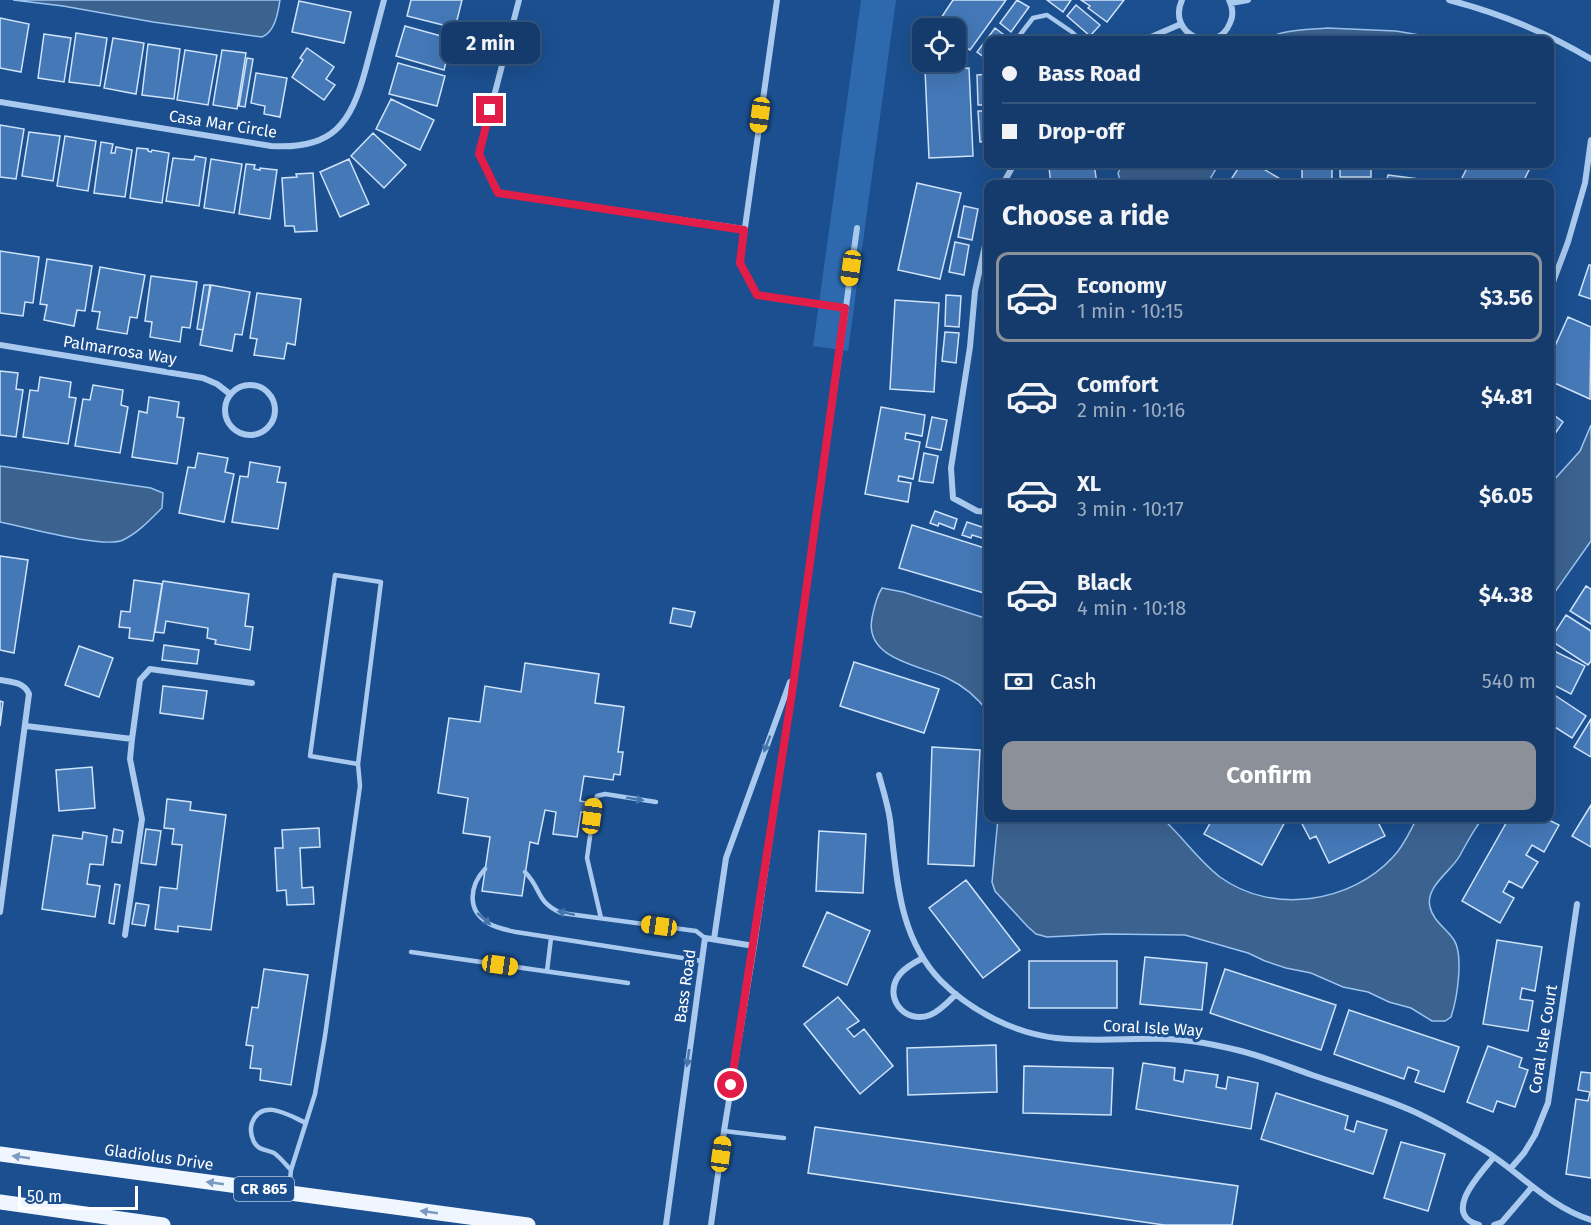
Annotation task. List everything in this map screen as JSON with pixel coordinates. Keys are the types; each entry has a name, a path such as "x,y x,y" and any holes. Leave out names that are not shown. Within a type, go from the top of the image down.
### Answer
{"main road":[{"name":"Gladiolus Drive","path":"0,1154 528,1225"},
{"path":"0,1202 163,1225"}],"street":[{"name":"Casa Mar Circle","path":"0,102 271,146 307,145 326,138 350,113 358,96 384,0"},
{"path":"519,0 479,154 498,193 744,230"},
{"path":"777,0 740,263 757,295 845,308"},
{"path":"1182,0 1178,15 1181,24 1193,36"},
{"path":"1218,36 1229,27 1232,18 1230,2 1248,0"},
{"path":"1449,0 1478,4 1546,36"},
{"path":"1153,36 1181,24"},
{"path":"1554,40 1591,59"},
{"path":"1554,279 1568,242 1585,183 1591,140"},
{"path":"1585,183 1591,175"},
{"path":"711,1225 795,670 857,228"},
{"path":"984,250 975,291 951,468 953,498 977,511 984,512"},
{"name":"Palmarrosa Way","path":"0,345 203,378 217,384 230,394"},
{"path":"245,385 254,385 265,390 274,404 274,418 269,426 260,433 252,435 234,429 227,421 225,412 225,405 230,394 245,385"},
{"path":"125,935 142,819 130,759 140,680 150,669 252,683"},
{"path":"714,939 726,858 795,670"},
{"path":"0,680 17,682 26,688 29,694 0,912"},
{"path":"26,726 132,739"},
{"name":"Coral Isle Way","path":"879,775 890,819 899,897 911,935 923,958 941,981 988,1015 1022,1031 1039,1035 1075,1039 1171,1040 1208,1044 1244,1052 1415,1112 1494,1156 1558,1206 1591,1220"},
{"name":"Coral Isle Court","path":"1511,1168 1535,1135 1548,1103 1576,904"},
{"name":"Bass Road","path":"666,1225 705,938 754,946"},
{"path":"923,958 899,975 894,987 894,996 899,1009 908,1015 922,1017 931,1015 956,994"},
{"path":"1479,1225 1469,1219 1464,1211 1463,1203 1465,1194 1494,1156"},
{"path":"1494,1225 1502,1222 1533,1187"}],"lane":[{"path":"1019,36 1034,18 1047,15 1076,36"},
{"path":"289,1193 291,1170 315,1094 325,1036 360,786 358,764 381,582 335,575 310,756 358,764"},
{"path":"601,918 586,858 597,796 605,794 657,802"},
{"path":"485,869 477,878 472,898 474,909 480,918 489,924 551,938 702,961"},
{"path":"525,872 543,902 561,913 696,931 705,938"},
{"path":"547,972 551,938"},
{"path":"411,952 628,983"},
{"path":"291,1170 273,1153 260,1148 255,1143 251,1129 252,1122 256,1116 269,1109 283,1112 306,1123"},
{"path":"724,1131 784,1138"}],"shaded area":[{"path":"13,0 280,0 273,27 262,37"},
{"path":"861,0 896,0 848,351 813,346"},
{"path":"1327,28 1396,31 1425,36 1271,36"},
{"path":"1121,168 1217,168 1209,180 1120,180 1118,173"},
{"path":"1591,425 1591,541 1554,593 1554,480 1580,451"},
{"path":"0,466 151,488 163,493 162,508 134,534 113,542 82,540 0,522"},
{"path":"882,588 903,592 984,618 984,707 959,685 896,658 876,643 872,632 872,618"},
{"path":"998,822 1166,822 1220,877 1241,889 1287,900 1334,894 1376,873 1400,848 1415,822 1480,822 1455,863 1435,886 1429,900 1434,917 1454,940 1459,956 1455,1000 1451,1017 1445,1021 1432,1021 1411,1008 1389,1002 1368,992 1343,987 1311,973 1286,968 1248,953 1185,935 1106,934 1047,937 1036,934 995,891 992,882"}],"building":[{"path":"411,0 462,0 455,28 407,16"},
{"path":"953,0 1006,0 970,50 966,47 966,18 941,18"},
{"path":"1017,0 1029,7 1011,32 1000,23"},
{"path":"1047,0 1071,0 1063,12"},
{"path":"1081,0 1124,0 1107,22"},
{"path":"299,1 351,12 344,43 292,32"},
{"path":"1076,5 1100,25 1090,36 1067,16"},
{"path":"0,18 29,24 21,72 0,68"},
{"path":"405,26 452,39 444,70 396,56"},
{"path":"995,28 1006,36 989,36"},
{"path":"76,33 107,38 100,86 69,82"},
{"path":"44,34 71,38 64,82 38,78"},
{"path":"113,38 144,43 136,94 104,88"},
{"path":"984,43 984,57 977,52"},
{"path":"148,44 180,49 174,99 142,95"},
{"path":"307,48 334,67 326,79 335,85 324,100 292,77 303,60 300,58"},
{"path":"185,50 217,55 208,105 177,100"},
{"path":"222,50 246,53 237,109 213,105"},
{"path":"247,58 253,59 245,107 239,106"},
{"path":"398,63 445,76 437,106 389,94"},
{"path":"966,68 969,68 973,156 929,158 925,72 966,72"},
{"path":"256,73 287,78 280,117 264,114 265,106 251,103"},
{"path":"984,74 984,105 978,105 977,75"},
{"path":"391,99 434,120 420,150 376,129"},
{"path":"978,111 984,111 984,142 980,142"},
{"path":"0,125 24,129 16,179 0,177"},
{"path":"29,132 60,136 53,181 22,176"},
{"path":"373,133 406,165 384,188 351,156"},
{"path":"65,136 96,141 88,191 57,186"},
{"path":"101,142 113,144 111,153 115,153 116,147 132,150 125,197 94,193"},
{"path":"137,148 169,153 162,203 130,198"},
{"path":"195,156 206,158 199,206 166,201 173,158 194,160"},
{"path":"211,159 242,164 234,213 204,208"},
{"path":"349,159 369,204 340,217 320,172"},
{"path":"246,164 255,165 254,169 277,170 270,219 239,214"},
{"path":"1049,168 1095,168 1096,180 1050,180"},
{"path":"1238,168 1262,168 1282,180 1231,180"},
{"path":"1302,168 1332,168 1332,179 1302,179"},
{"path":"1340,168 1371,168 1371,177 1340,177"},
{"path":"1467,168 1530,168 1524,180 1461,180"},
{"path":"313,173 317,231 295,232 294,226 285,226 282,178"},
{"path":"1388,175 1427,180 1387,180"},
{"path":"917,183 961,193 940,279 898,270"},
{"path":"964,206 978,209 972,240 958,237"},
{"path":"955,242 969,245 964,275 949,272"},
{"path":"0,251 39,257 33,303 25,302 23,316 0,313"},
{"path":"47,259 92,266 85,311 77,310 74,326 44,320 47,305 40,304"},
{"path":"1589,265 1591,265 1591,299 1579,295"},
{"path":"100,267 145,275 137,318 130,317 127,334 97,329 100,312 92,311"},
{"path":"151,276 197,282 190,328 182,327 180,342 150,337 152,322 145,321"},
{"path":"204,285 210,285 203,330 197,329"},
{"path":"211,285 250,292 242,335 235,334 232,351 200,345"},
{"path":"257,293 301,299 295,345 287,343 284,359 254,355 257,339 250,338"},
{"path":"946,295 961,296 959,327 945,326"},
{"path":"895,300 939,303 934,392 890,389"},
{"path":"1568,317 1591,327 1590,399 1554,383 1555,346"},
{"path":"945,332 959,333 956,363 942,361"},
{"path":"0,371 18,373 16,389 23,390 16,437 0,435"},
{"path":"40,377 71,382 69,397 76,398 68,444 23,437 30,390 38,391"},
{"path":"93,385 123,390 121,405 128,407 120,453 75,446 83,399 90,400"},
{"path":"149,397 179,402 177,417 184,418 177,464 132,457 139,411 147,413"},
{"path":"881,407 925,415 922,436 906,433 905,439 920,442 913,479 899,476 898,481 911,483 908,502 865,494"},
{"path":"1554,415 1563,422 1554,435"},
{"path":"932,417 947,420 941,450 926,447"},
{"path":"198,453 228,458 225,472 234,474 224,522 179,513 188,467 195,468"},
{"path":"924,453 938,456 933,483 919,481"},
{"path":"250,462 280,467 277,482 286,483 278,529 232,522 240,476 248,477"},
{"path":"935,511 957,519 954,529 939,523 938,526 930,523"},
{"path":"967,522 984,528 984,539 962,535"},
{"path":"912,525 984,548 984,593 899,568"},
{"path":"0,556 28,560 14,653 0,650"},
{"path":"134,580 162,584 153,641 129,638 130,628 119,627 121,611 130,612"},
{"path":"163,581 249,594 245,626 253,627 250,650 215,644 216,640 207,638 208,628 166,621 164,633 155,632"},
{"path":"1586,586 1591,589 1591,624 1570,611"},
{"path":"673,608 695,612 691,627 670,623"},
{"path":"1566,615 1591,631 1591,661 1588,665 1554,643 1554,634"},
{"path":"164,645 199,650 197,664 162,660"},
{"path":"79,646 113,658 99,697 65,685"},
{"path":"1554,651 1585,666 1571,694 1554,685"},
{"path":"854,662 939,689 924,733 840,706"},
{"path":"525,663 599,674 595,703 624,707 618,752 623,752 620,775 614,774 613,780 584,776 580,801 591,803 590,813 581,812 577,837 553,834 556,812 545,810 538,844 530,842 522,896 482,891 490,837 463,833 468,798 438,793 449,718 480,722 485,686 521,692"},
{"path":"163,686 207,691 203,719 160,713"},
{"path":"1554,695 1586,716 1572,738 1554,727"},
{"path":"0,701 3,702 0,726"},
{"path":"1591,719 1591,757 1574,747"},
{"path":"932,747 980,750 974,866 928,864"},
{"path":"92,767 95,808 59,811 56,770"},
{"path":"167,799 191,802 190,810 226,815 211,930 178,926 178,932 155,929 160,887 177,889 182,845 172,844 174,829 164,828"},
{"path":"1591,805 1591,847 1572,836"},
{"path":"1211,822 1285,822 1262,865 1204,834"},
{"path":"1301,822 1378,822 1385,836 1329,863 1316,836 1310,839"},
{"path":"1507,822 1553,822 1559,825 1544,852 1532,845 1526,855 1538,862 1522,888 1509,881 1503,892 1514,898 1500,923 1462,901"},
{"path":"319,828 320,847 300,848 302,888 313,887 314,904 287,905 286,890 277,891 275,848 283,848 282,830"},
{"path":"114,829 123,831 121,843 112,842"},
{"path":"146,829 161,831 156,865 141,863"},
{"path":"819,831 866,834 863,893 816,891"},
{"path":"83,832 107,836 103,865 90,864 87,884 100,886 95,917 42,909 53,835 82,839"},
{"path":"966,880 1020,950 983,978 929,908"},
{"path":"115,884 120,885 114,924 109,923"},
{"path":"136,903 149,905 145,926 132,924"},
{"path":"827,912 870,931 847,985 803,966"},
{"path":"1497,940 1542,947 1535,991 1522,988 1520,999 1533,1001 1528,1031 1483,1024"},
{"path":"1145,957 1207,963 1202,1010 1140,1004"},
{"path":"1029,961 1117,961 1117,1008 1029,1008"},
{"path":"264,969 308,975 291,1085 260,1080 261,1069 250,1068 253,1046 246,1045 252,1007 258,1008"},
{"path":"1225,969 1336,1005 1321,1050 1210,1013"},
{"path":"838,997 859,1021 847,1029 854,1037 864,1029 893,1066 860,1094 804,1024"},
{"path":"1349,1010 1459,1047 1444,1092 1415,1082 1419,1071 1408,1067 1404,1079 1334,1054"},
{"path":"996,1045 997,1092 908,1095 907,1048"},
{"path":"1488,1046 1522,1058 1519,1067 1528,1070 1515,1107 1497,1101 1493,1112 1467,1102"},
{"path":"1143,1063 1175,1068 1174,1080 1183,1082 1185,1070 1218,1075 1216,1087 1226,1089 1228,1077 1258,1083 1251,1129 1136,1109"},
{"path":"1024,1066 1113,1068 1111,1115 1023,1113"},
{"path":"1581,1072 1591,1073 1591,1178 1566,1174 1576,1099 1588,1101 1590,1092 1578,1090"},
{"path":"1276,1093 1348,1116 1345,1129 1354,1132 1357,1121 1387,1130 1373,1174 1261,1139"},
{"path":"815,1127 1238,1186 1232,1225 1164,1225 808,1173"},
{"path":"1401,1142 1445,1154 1428,1211 1384,1198"}],"route":[{"path":"490,110 479,154 498,193 744,230 740,263 757,295 845,308 792,693 731,1085"}]}
